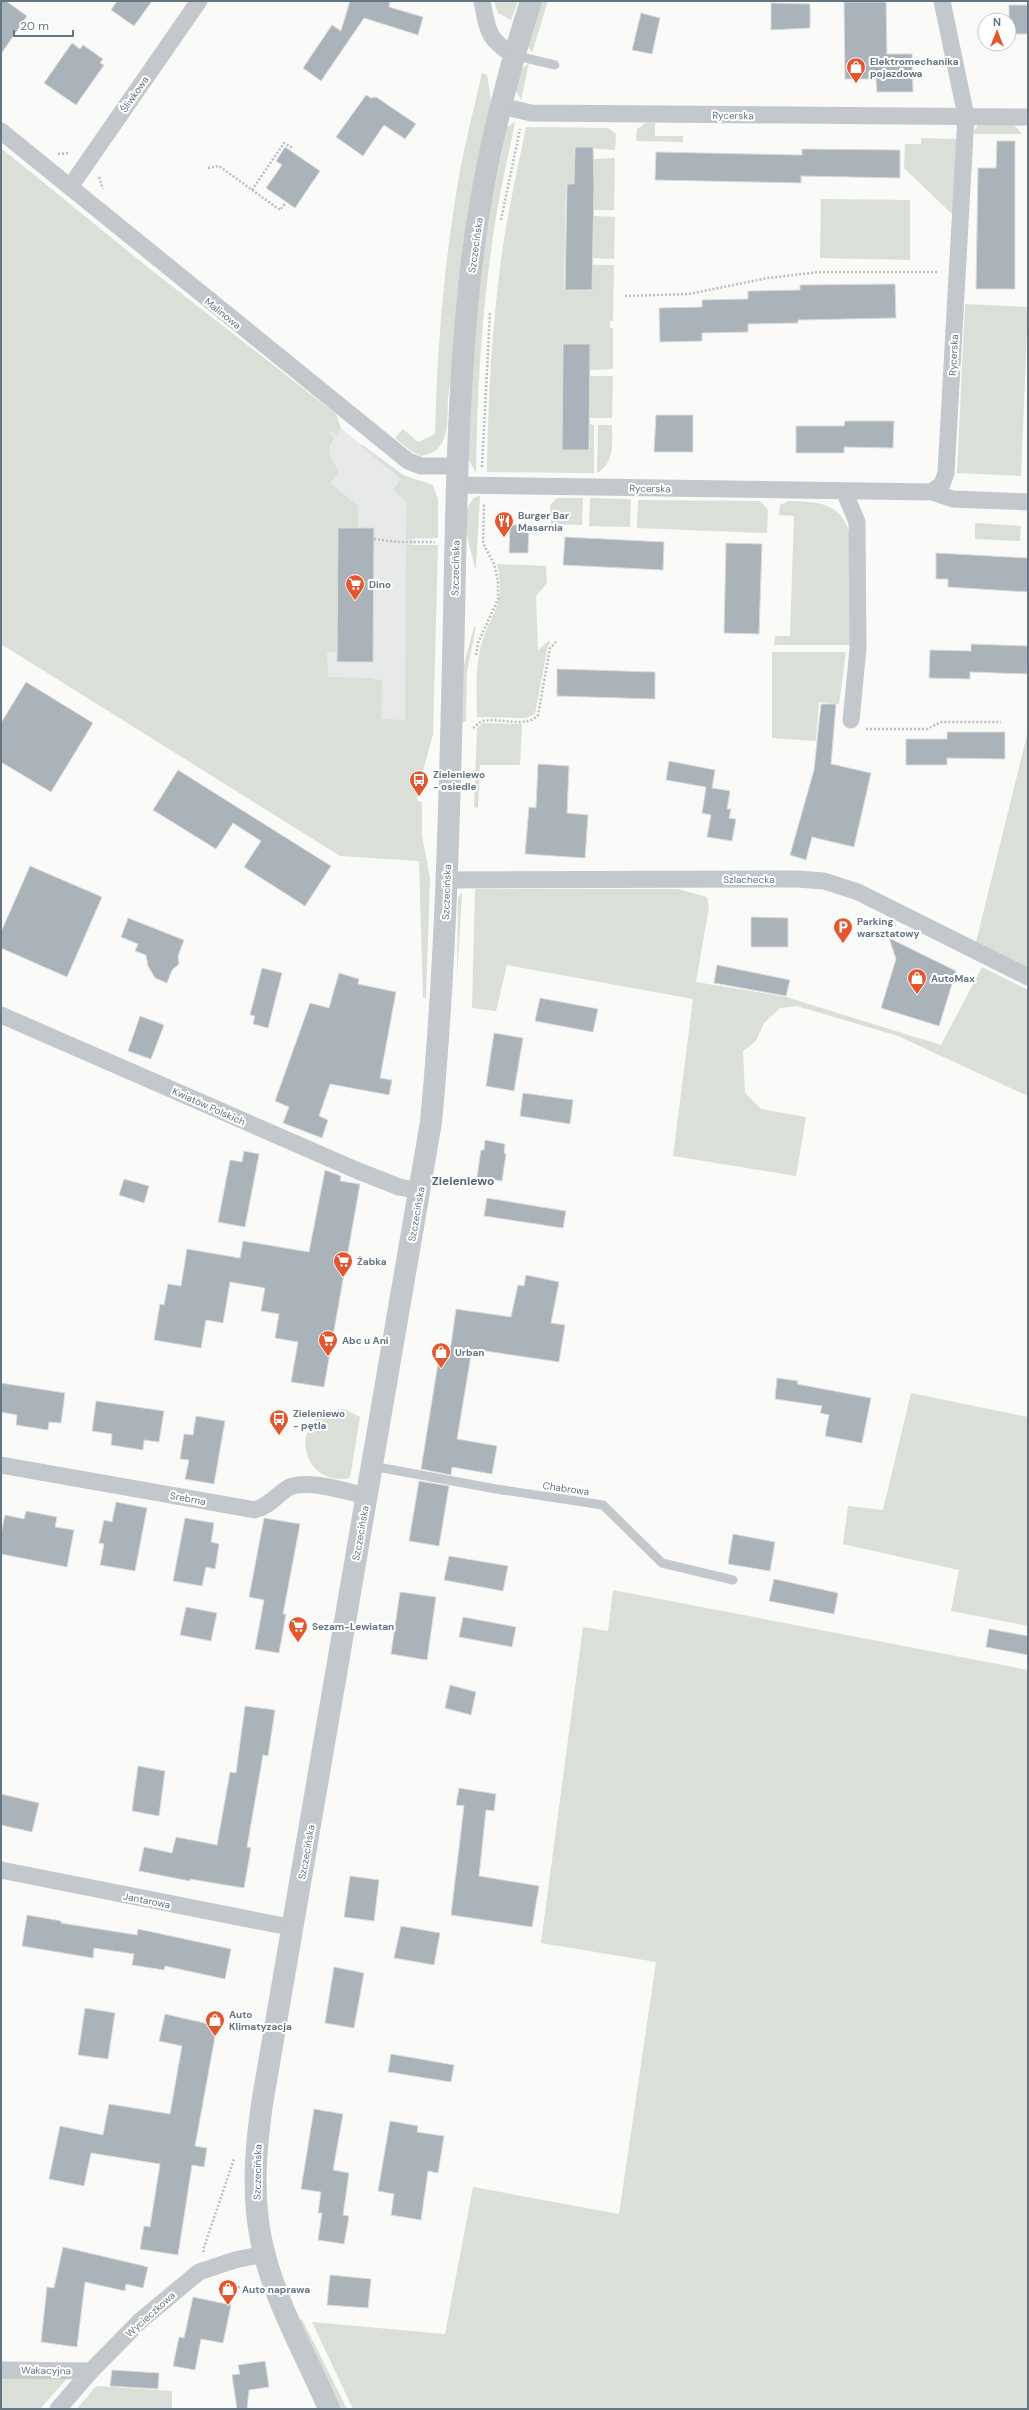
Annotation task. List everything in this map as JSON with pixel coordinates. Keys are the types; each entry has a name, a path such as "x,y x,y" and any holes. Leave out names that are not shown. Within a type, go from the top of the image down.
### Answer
{"street":[{"name":"Śliwkowa","path":"70,187 199,1"},
{"path":"482,1 487,29 496,44 513,55"},
{"name":"Szczecińska","path":"329,2409 288,2319 264,2254 256,2200 257,2148 431,1122 441,1014 447,880 457,476 463,355 470,275 481,200 501,106 513,55 531,1"},
{"path":"942,1 966,116"},
{"name":"Rycerska","path":"501,106 531,113 1028,117"},
{"name":"Rycerska","path":"932,492 942,484 946,473 966,116"},
{"name":"Malinowa","path":"1,131 408,461 457,476"},
{"name":"Rycerska","path":"457,476 844,491 932,492 954,499 1028,502"},
{"path":"844,491 857,522 858,649 851,720"},
{"name":"Szlachecka","path":"447,880 797,878 824,880 858,892 1028,977"},
{"name":"Kwiatów Polskich","path":"1,1015 356,1170 399,1187 420,1191"},
{"name":"Srebrna","path":"1,1465 255,1510 268,1506 288,1488 302,1484 367,1496"},
{"name":"Jantarowa","path":"1,1870 294,1928"},
{"name":"Wycieczkowa","path":"58,2409 91,2371 140,2321 199,2272 235,2260 264,2254"},
{"name":"Wakacyjna","path":"1,2370 91,2371"}],"lane":[{"path":"513,55 555,64"},
{"name":"Chabrowa","path":"372,1466 496,1489 603,1505 662,1563 733,1580"}],"path":[{"path":"501,221 521,124"},
{"path":"252,190 284,143 291,147 289,150"},
{"path":"208,168 219,166 280,210 284,205 282,203"},
{"path":"626,296 689,294 768,278 819,272 957,273"},
{"path":"482,475 490,311"},
{"path":"478,643 498,599 498,581 494,564 483,544 484,496"},
{"path":"374,539 397,542 441,542"},
{"path":"471,729 482,721 527,721 534,719 538,715 550,648 557,641"},
{"path":"851,720 857,728 872,730 927,729 941,722 1001,722"}],"shaded area":[{"path":"494,1 518,1 511,20 498,13"},
{"path":"541,1 548,1 532,53 527,43"},
{"path":"529,63 521,100 516,91 519,71"},
{"path":"482,73 487,75 491,100 448,398 447,425 442,442 438,448 431,453 421,456 411,451 395,438 403,429 418,442 435,434 439,344 451,225 461,164"},
{"path":"515,122 502,183 488,273 482,330 477,416 476,473 467,457 469,406 484,240 507,127"},
{"path":"646,123 655,123 655,136 683,136 683,142 636,141 637,129"},
{"path":"978,125 1014,125 1022,134 972,134"},
{"path":"526,127 608,128 616,134 615,150 574,147 574,160 615,158 614,210 594,210 594,184 566,184 564,290 592,291 593,265 614,265 613,321 610,321 610,328 613,328 613,369 590,370 590,344 562,344 562,450 590,450 590,424 594,425 594,473 487,472 488,416 493,331 499,274 505,231"},
{"path":"921,138 959,139 955,217 904,168 905,144 921,144"},
{"path":"1,148 150,269 336,414 341,428 336,435 331,431 329,432 334,438 329,451 339,472 330,483 358,506 358,528 337,528 337,652 327,652 328,677 370,678 382,681 381,719 405,720 406,545 438,545 433,734 423,771 422,789 417,789 417,801 422,802 422,836 430,878 426,998 423,998 419,861 340,856 1,644"},
{"path":"821,199 910,200 910,260 820,258"},
{"path":"594,216 615,217 614,259 593,258"},
{"path":"965,304 1028,307 1021,476 957,473"},
{"path":"590,376 613,376 612,418 590,418"},
{"path":"325,415 405,481 416,505 405,722 325,721"},
{"path":"598,425 612,425 612,439 610,458 603,469 597,473"},
{"path":"360,445 364,446 403,475 433,485 438,499 438,538 406,539 407,502 393,490 401,479"},
{"path":"480,496 475,568 466,531 466,513 469,504 475,497"},
{"path":"557,498 583,498 582,525 551,524 550,505"},
{"path":"590,498 631,499 630,527 589,526"},
{"path":"638,500 760,501 768,510 767,533 637,528"},
{"path":"788,501 825,505 839,514 845,522 849,532 850,645 774,645 775,636 790,636 794,516 779,515 780,505"},
{"path":"975,523 1021,526 1020,541 975,539"},
{"path":"497,564 546,566 547,583 536,596 538,650 550,640 550,644 548,645 535,714 526,718 477,717 478,658 498,600 500,578"},
{"path":"474,627 476,627 467,671 466,721 462,723 463,668"},
{"path":"772,652 846,652 839,704 819,702 816,741 772,738"},
{"path":"483,723 522,724 520,765 480,765 478,808 474,807 477,728"},
{"path":"1028,731 1028,968 976,942"},
{"path":"475,889 678,889 707,897 709,907 696,982 786,997 941,1045 982,967 1028,990 1028,1096 898,1036 797,1006 780,1008 764,1023 756,1041 743,1051 745,1093 761,1109 806,1117 796,1176 673,1156 693,999 507,965 496,1011 472,1008"},
{"path":"462,892 457,980 458,898"},
{"path":"911,1393 1028,1417 1028,1626 951,1611 959,1570 843,1544 848,1506 883,1510"},
{"path":"344,1409 360,1417 350,1478 332,1478 319,1472 310,1461 306,1448 307,1434 313,1422 326,1413"},
{"path":"613,1590 1028,1670 1028,2409 353,2409 312,2322 445,2334 473,2187 619,2214 656,1962 541,1943 583,1627 608,1631"},
{"path":"302,2319 347,2409 339,2409 300,2320"},
{"path":"1,2376 69,2376 40,2409 1,2409"},
{"path":"96,2386 172,2391 172,2409 77,2409"}],"building":[{"path":"1,1 6,1 27,16 1,54"},
{"path":"117,1 152,1 134,26 111,10"},
{"path":"350,1 390,1 389,7 423,17 418,35 364,18 321,81 303,68 332,25 341,31"},
{"path":"844,2 886,2 887,54 912,54 913,92 877,92 876,79 845,79"},
{"path":"771,3 810,4 810,28 771,30"},
{"path":"1009,5 1028,5 1028,34 1017,34 1017,12 1009,12"},
{"path":"641,13 660,18 652,54 632,50"},
{"path":"72,43 80,49 83,45 103,59 100,63 104,65 76,105 44,83"},
{"path":"366,95 371,98 376,97 416,124 405,139 384,125 363,156 336,137"},
{"path":"997,141 1015,141 1015,289 976,289 978,168 996,168"},
{"path":"285,147 320,171 295,208 266,188 282,165 276,161"},
{"path":"575,147 593,147 594,185 592,290 565,290 567,184 574,184"},
{"path":"802,149 900,150 900,178 801,176 801,183 655,180 656,152 802,155"},
{"path":"895,284 896,318 798,320 798,323 748,324 748,332 702,333 702,341 660,342 659,308 702,307 702,300 748,299 748,291 800,290 800,285"},
{"path":"563,344 590,344 589,450 562,450"},
{"path":"656,415 693,415 693,452 654,452"},
{"path":"845,421 894,421 893,448 844,447 844,453 796,453 796,426 844,426"},
{"path":"510,525 529,525 528,553 509,553"},
{"name":"Dino","path":"338,528 374,528 373,662 337,662"},
{"path":"565,537 664,542 663,570 563,565"},
{"path":"726,543 762,544 759,634 724,633"},
{"path":"936,553 1028,558 1028,592 948,587 948,579 936,579"},
{"path":"971,644 1028,646 1027,674 970,672 970,679 929,678 930,650 971,651"},
{"path":"557,669 655,672 655,699 557,696"},
{"path":"26,682 93,723 51,792 1,762 1,723"},
{"path":"821,704 836,704 831,764 871,773 854,847 812,837 806,860 790,855 814,770"},
{"path":"947,732 1005,732 1005,759 947,758 947,765 906,765 906,739 947,739"},
{"path":"669,761 715,770 712,788 730,791 727,809 731,809 729,818 736,819 732,841 707,837 711,815 702,813 706,787 666,780"},
{"path":"538,764 569,766 567,813 588,815 585,858 525,854 529,807 536,808"},
{"path":"178,770 331,866 305,906 244,867 261,841 233,823 216,849 153,810"},
{"path":"30,866 102,897 67,977 1,948 1,932"},
{"path":"751,917 788,918 788,947 751,947"},
{"path":"128,918 184,940 178,956 179,964 172,970 167,983 155,978 148,966 146,955 135,951 138,944 121,937"},
{"name":"AutoMax","path":"889,938 956,971 939,1026 881,1008 896,959"},
{"path":"717,965 790,980 786,996 714,983"},
{"path":"262,968 282,973 268,1028 253,1024 255,1016 250,1015"},
{"path":"339,973 359,979 358,984 396,992 380,1078 392,1080 389,1095 330,1084 319,1116 328,1120 322,1138 283,1123 289,1107 275,1101 310,1003 329,1008"},
{"path":"540,998 598,1009 593,1032 535,1021"},
{"path":"140,1016 164,1025 151,1059 128,1051"},
{"path":"494,1033 523,1038 514,1091 486,1086"},
{"path":"523,1093 573,1100 570,1124 520,1116"},
{"path":"485,1140 505,1144 504,1153 506,1154 502,1181 477,1177 481,1150 484,1150"},
{"path":"244,1151 259,1154 245,1227 218,1222 230,1160 242,1162"},
{"path":"325,1170 341,1176 340,1181 360,1184 324,1387 291,1382 298,1342 275,1338 279,1314 261,1311 265,1288 230,1282 223,1323 206,1320 201,1348 154,1340 160,1304 164,1305 168,1284 181,1286 187,1249 240,1258 243,1241 309,1252"},
{"path":"124,1179 149,1186 144,1203 119,1195"},
{"path":"487,1198 566,1211 563,1228 484,1216"},
{"path":"526,1275 559,1282 551,1323 565,1325 559,1362 472,1349 457,1439 497,1446 492,1474 452,1467 451,1475 421,1469 439,1357 449,1359 456,1309 511,1317 518,1285 524,1286"},
{"path":"777,1378 798,1381 797,1384 871,1398 862,1443 825,1436 829,1415 820,1413 822,1406 775,1399"},
{"path":"1,1383 65,1393 61,1423 49,1422 48,1430 16,1425 17,1415 1,1412"},
{"path":"96,1401 164,1411 159,1442 144,1440 143,1450 111,1445 112,1434 92,1431"},
{"path":"196,1416 225,1421 214,1484 185,1479 189,1460 180,1459 184,1434 193,1435"},
{"path":"419,1481 449,1486 439,1546 409,1541"},
{"path":"116,1502 147,1508 135,1571 100,1565 104,1544 99,1543 104,1520 112,1522"},
{"path":"26,1511 57,1517 55,1527 74,1530 67,1567 1,1554 1,1534 5,1515 24,1519"},
{"path":"185,1518 214,1523 211,1542 219,1544 215,1569 206,1567 202,1586 173,1581"},
{"path":"264,1518 300,1524 283,1614 286,1614 279,1653 255,1649 264,1600 249,1597"},
{"path":"733,1534 775,1542 770,1571 728,1564"},
{"path":"449,1556 508,1566 503,1591 444,1580"},
{"path":"774,1579 838,1593 834,1614 769,1601"},
{"path":"400,1592 436,1597 427,1660 391,1654"},
{"path":"186,1607 217,1613 211,1641 180,1635"},
{"path":"463,1617 516,1627 512,1647 459,1637"},
{"path":"989,1629 1028,1636 1028,1655 986,1647"},
{"path":"450,1685 476,1692 471,1715 445,1708"},
{"path":"245,1706 275,1710 268,1756 263,1755 247,1847 251,1848 244,1888 190,1879 190,1881 139,1871 144,1847 172,1853 176,1837 217,1845 230,1772 236,1773"},
{"path":"138,1766 165,1771 159,1816 132,1811"},
{"path":"459,1788 496,1794 494,1811 486,1810 479,1876 539,1886 532,1927 451,1915 464,1806 456,1805"},
{"path":"1,1794 39,1803 32,1832 1,1825"},
{"path":"350,1876 379,1880 374,1921 344,1917"},
{"path":"27,1915 61,1921 61,1923 137,1935 138,1929 231,1949 225,1979 165,1966 164,1970 132,1965 134,1954 94,1948 93,1958 22,1946"},
{"path":"401,1926 440,1933 434,1965 394,1958"},
{"path":"334,1967 364,1973 354,2028 325,2023"},
{"path":"85,2008 115,2013 108,2059 78,2055"},
{"path":"165,2014 217,2026 195,2146 207,2148 204,2167 192,2165 178,2255 140,2249 144,2226 150,2227 160,2164 91,2153 84,2186 49,2179 60,2126 103,2135 109,2104 170,2114 182,2046 159,2041"},
{"path":"391,2054 454,2065 451,2082 388,2072"},
{"path":"314,2109 343,2114 333,2170 349,2173 343,2215 349,2216 344,2244 318,2240 322,2213 318,2213 321,2192 301,2189"},
{"path":"390,2121 418,2126 417,2132 444,2136 438,2173 428,2171 421,2220 391,2215 394,2194 378,2191"},
{"path":"63,2247 148,2267 143,2288 126,2284 125,2291 85,2282 77,2347 41,2342 47,2287 54,2288"},
{"path":"330,2275 371,2279 368,2308 327,2305"},
{"path":"193,2297 231,2305 223,2343 201,2339 195,2370 173,2366 179,2337 184,2338"},
{"path":"265,2361 269,2387 249,2390 247,2409 237,2409 232,2375 240,2374 238,2365"},
{"path":"112,2370 159,2373 158,2389 110,2386"}],"place":[{"name":"Elektromechanika pojazdowa","path":"856,84"},
{"name":"Burger Bar Masarnia","path":"504,538"},
{"name":"Dino","path":"355,601"},
{"name":"Zieleniewo - osiedle","path":"419,797"},
{"name":"Parking warsztatowy","path":"843,944"},
{"name":"AutoMax","path":"917,995"},
{"name":"Żabka","path":"343,1278"},
{"name":"Abc u Ani","path":"328,1357"},
{"name":"Urban","path":"441,1369"},
{"name":"Zieleniewo - pętla","path":"279,1436"},
{"name":"Sezam-Lewiatan","path":"298,1643"},
{"name":"Auto Klimatyzacja","path":"215,2037"},
{"name":"Auto naprawa","path":"228,2306"}],"district":[{"name":"Zieleniewo","path":"463,1181"}]}
